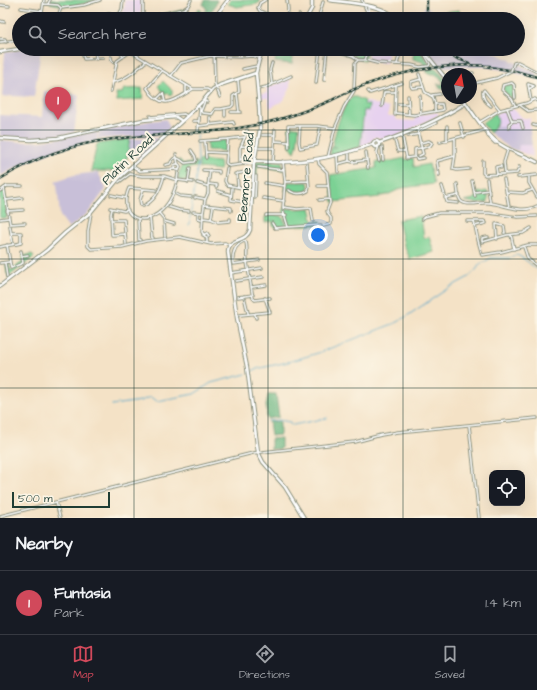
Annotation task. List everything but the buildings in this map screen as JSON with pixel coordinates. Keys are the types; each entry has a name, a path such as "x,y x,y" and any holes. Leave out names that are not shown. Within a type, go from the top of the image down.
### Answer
{"main road":[{"path":"219,12 228,0"},
{"path":"310,12 312,8 312,0"},
{"path":"329,0 387,12"},
{"path":"0,52 12,50"},
{"path":"428,56 441,73"},
{"name":"Beamore Road","path":"229,245 244,238 249,233 251,225 255,178 254,161 258,147 260,129 256,73 260,58"},
{"name":"Platin Road","path":"0,286 47,250 91,212 113,184 188,116 211,91 216,87 256,73"},
{"path":"254,161 273,162 318,159 337,156 376,145 418,130 464,104"},
{"path":"467,104 488,134 498,143 537,162"},
{"path":"0,138 31,140 58,138 167,116 176,117 182,121"},
{"path":"229,245 228,250 237,318 248,367 258,452 263,462 285,487 304,518"}],"street":[{"path":"21,8 42,11 44,0"},
{"path":"48,4 50,0"},
{"path":"44,4 58,5 61,8 84,6 100,0"},
{"path":"120,12 123,6 123,0"},
{"path":"143,0 143,12"},
{"path":"170,12 184,9 188,6 191,0"},
{"path":"263,12 258,8 260,3 265,0"},
{"path":"287,0 287,12"},
{"path":"320,12 323,2"},
{"path":"0,5 9,6"},
{"path":"367,7 368,12"},
{"path":"58,12 61,8"},
{"path":"0,21 4,22"},
{"path":"0,39 5,39 6,42"},
{"path":"0,42 12,41"},
{"path":"83,56 84,59 103,58"},
{"path":"111,56 112,64"},
{"path":"137,56 193,89 207,89 211,91"},
{"path":"214,56 214,80 220,97"},
{"path":"171,76 181,63 214,56 252,56 260,58"},
{"path":"316,83 319,56"},
{"path":"324,80 326,56"},
{"path":"353,56 358,60 377,63 422,67 430,66 425,56"},
{"path":"365,60 366,56"},
{"path":"397,64 399,56"},
{"path":"111,91 116,64 123,57"},
{"path":"328,157 335,128 344,107 354,91 355,63 358,60"},
{"path":"112,61 116,64"},
{"path":"113,82 133,73 146,61"},
{"path":"477,83 503,76 511,71 514,63 518,62 537,72"},
{"path":"272,63 270,70 272,84"},
{"path":"244,69 257,66"},
{"path":"162,71 147,88 157,99 165,102 173,102 193,89"},
{"path":"419,74 425,92 434,98 435,110"},
{"path":"258,89 291,76"},
{"path":"207,102 203,105 201,111 202,113 212,114 215,109 225,109 232,106 233,96 240,91 238,79"},
{"path":"421,79 411,82 411,86 412,88 423,87"},
{"path":"515,98 514,85 512,83 503,85 502,90 515,105"},
{"path":"368,91 370,93 402,84"},
{"path":"186,85 186,93"},
{"path":"396,85 395,114 421,114 443,110 442,104 435,103"},
{"path":"529,89 531,100"},
{"path":"491,106 484,100 483,91 485,90 500,110"},
{"path":"382,106 384,92 396,92"},
{"path":"157,99 163,93 165,102"},
{"path":"231,112 240,112 237,94"},
{"path":"432,96 433,94 440,94"},
{"path":"408,96 409,114"},
{"path":"420,96 421,114"},
{"path":"480,122 500,110 534,99 537,101"},
{"path":"398,104 408,104"},
{"path":"198,106 200,108 198,132"},
{"path":"521,106 528,111 537,110"},
{"path":"506,108 513,121"},
{"path":"225,109 225,116"},
{"path":"439,111 441,116"},
{"path":"150,116 184,114 188,116"},
{"path":"210,117 210,125"},
{"path":"193,121 198,121"},
{"path":"509,128 509,124 513,121 522,121 523,128"},
{"path":"198,126 233,122 234,124"},
{"path":"419,156 422,154 422,148 418,130 436,123"},
{"path":"460,123 464,137"},
{"path":"533,125 537,126"},
{"path":"289,148 288,126 335,128"},
{"path":"300,126 300,148 318,145 320,129"},
{"path":"447,126 447,141"},
{"path":"247,130 241,146 240,160 254,161"},
{"path":"273,162 275,130"},
{"path":"440,142 464,137 485,130"},
{"path":"408,136 419,134"},
{"path":"262,135 275,135"},
{"path":"402,136 406,159 415,157 417,159 424,158"},
{"path":"200,141 245,137"},
{"path":"228,139 226,153 226,163 228,166 254,161"},
{"path":"455,139 454,169 469,169"},
{"path":"205,141 206,158"},
{"path":"275,141 288,142"},
{"path":"395,141 398,151 405,151"},
{"path":"415,157 414,149 430,146 432,143 429,141 420,143"},
{"path":"376,145 379,161"},
{"path":"241,146 274,148"},
{"path":"382,147 383,160"},
{"path":"505,173 504,162 508,149"},
{"path":"177,158 185,163 195,162 195,156 191,150"},
{"path":"206,152 226,153"},
{"path":"366,152 368,168"},
{"path":"156,190 153,191 130,188 126,198 128,210 132,216 143,220 150,218 166,206 174,192 177,180 176,154"},
{"path":"349,154 349,161"},
{"path":"337,156 338,172"},
{"path":"439,175 437,160 455,156"},
{"path":"378,157 383,157"},
{"path":"165,165 170,164 173,159 177,158"},
{"path":"272,223 275,228 331,225 332,223 327,211 330,204 330,199 327,172 319,164 318,159"},
{"path":"338,164 349,161 353,162 367,160"},
{"path":"483,160 484,174 517,173 519,167"},
{"path":"283,161 285,182 283,206 288,227"},
{"path":"136,162 135,166 137,169"},
{"path":"289,190 296,193 307,192 309,188 307,163"},
{"path":"132,166 141,171 176,168 179,170 180,166 176,168"},
{"path":"497,174 496,167 501,166 501,168"},
{"path":"258,167 284,170"},
{"path":"188,182 190,168"},
{"path":"227,168 226,184 228,186 253,190"},
{"path":"322,173 325,169"},
{"path":"204,170 219,171 219,173"},
{"path":"208,243 202,232 202,219 204,205 208,194 210,170"},
{"path":"238,188 236,173 252,171"},
{"path":"119,182 124,177 132,174 140,176 164,176 177,180 193,182"},
{"path":"143,189 140,205 143,206 150,202 157,194 164,176"},
{"path":"528,176 529,184 537,197"},
{"path":"518,177 537,176"},
{"path":"255,178 256,196"},
{"path":"487,179 490,202"},
{"path":"504,179 509,207"},
{"path":"285,182 308,181"},
{"path":"472,181 475,196"},
{"path":"197,183 217,185 216,187"},
{"path":"265,183 285,186"},
{"path":"457,184 461,201 465,203 490,202 524,209 537,206"},
{"path":"0,191 9,186 22,186"},
{"path":"318,186 328,186"},
{"path":"442,186 448,203 458,203"},
{"path":"231,196 232,187"},
{"path":"4,188 8,218 11,224 25,223"},
{"path":"474,192 489,190"},
{"path":"506,192 523,193 532,190"},
{"path":"218,191 231,196 232,200 250,203"},
{"path":"174,192 180,196 191,197"},
{"path":"111,195 126,198"},
{"path":"445,198 459,195"},
{"path":"6,200 22,198"},
{"path":"195,198 206,199"},
{"path":"263,198 266,200 284,201"},
{"path":"319,200 330,199"},
{"path":"204,205 231,208 231,211"},
{"path":"166,206 189,212"},
{"path":"283,206 297,209 310,208 312,209 313,221"},
{"path":"211,219 212,207"},
{"path":"125,234 112,235 111,208 124,211 128,210"},
{"path":"7,212 23,210"},
{"path":"91,212 88,230 88,246 91,249 122,247 146,241 184,237 208,243 225,243 229,245"},
{"path":"159,212 163,216 164,234 166,237"},
{"path":"193,212 203,213"},
{"path":"198,212 198,218 202,219 211,219 218,222 230,221 230,219"},
{"path":"422,219 424,216 440,213 486,213 518,217 537,216"},
{"path":"266,216 284,215"},
{"path":"0,219 8,218"},
{"path":"150,218 153,238"},
{"path":"111,220 124,219 126,244"},
{"path":"138,219 140,240"},
{"path":"164,221 174,224"},
{"path":"467,221 486,223 474,226"},
{"path":"474,221 482,255 524,246 537,245"},
{"path":"497,239 496,224 504,226 504,233"},
{"path":"10,226 13,244"},
{"path":"488,237 481,239 481,242 497,239 511,234 523,233 531,228"},
{"path":"0,247 22,242 20,233 11,233"},
{"path":"203,235 207,234 209,236 208,237"},
{"path":"511,234 514,249"},
{"path":"260,260 247,262 233,264 232,256 234,249 238,244 244,241 246,242 248,251 247,262 254,300 270,298"},
{"path":"7,245 11,268 22,263 21,251"},
{"path":"524,246 528,259 537,266"},
{"path":"22,256 28,254"},
{"path":"0,264 9,262"},
{"path":"5,263 8,276"},
{"path":"231,273 262,268"},
{"path":"236,281 263,277"},
{"path":"251,287 266,285"},
{"path":"238,297 252,295"},
{"path":"244,296 248,314"},
{"path":"240,315 270,312 265,298"},
{"path":"255,314 256,318"},
{"path":"0,516 258,452 353,442 386,434 537,418"},
{"path":"469,425 479,518"},
{"path":"56,502 60,518"}],"shaded area":[{"path":"124,0 142,0 141,12 122,12 125,5"},
{"path":"424,7 429,8 431,12 423,12"},
{"path":"372,8 383,12 372,12"},
{"path":"12,51 12,56 40,56 34,97 2,97 5,52"},
{"path":"368,56 388,56 386,63 369,61"},
{"path":"430,56 502,56 537,73 537,79 503,70 484,67 440,67"},
{"path":"290,79 290,89 284,100 270,108 268,98 260,98 260,94 267,93 266,88"},
{"path":"44,91 79,95 74,133 37,138 0,136 0,115 42,117"},
{"path":"365,101 389,108 388,116 395,116 397,120 415,121 415,116 437,112 439,115 399,135 382,139 377,137 370,143 360,147"},
{"path":"512,108 523,118 530,118 530,129 505,129 504,126 496,126 498,122 496,114"},
{"path":"166,119 170,128 166,134 98,139 99,131"},
{"path":"496,126 504,126 505,129 530,129 532,145 519,145 518,151 509,148 490,133"},
{"path":"98,131 97,141 57,150 19,166 0,176 0,140 21,142 42,141"},
{"path":"163,138 138,158 136,156 126,156 130,139"},
{"path":"519,145 532,145 533,157 518,151"},
{"path":"98,172 106,189 88,213 69,228 60,216 57,185 55,181 74,175"}],"green space":[{"path":"51,0 97,0 78,5 66,6 50,3"},
{"path":"205,0 217,0 214,8 210,12 204,12 207,10 203,4"},
{"path":"230,0 259,0 260,2 257,4 237,7 228,4"},
{"path":"199,8 202,12 195,12"},
{"path":"186,9 188,12 174,12"},
{"path":"459,10 459,12 444,12"},
{"path":"276,56 292,56 292,64 275,62"},
{"path":"354,56 366,56 365,60"},
{"path":"413,56 424,56 429,65 424,66 423,62 413,59"},
{"path":"436,68 441,74 441,79 434,74 428,74 426,70"},
{"path":"163,81 172,90 172,94 165,94 158,86"},
{"path":"513,85 514,97 512,99 503,90 503,86"},
{"path":"142,88 143,99 117,101 116,93 122,93 124,89"},
{"path":"351,97 356,97 365,101 364,104 369,105 368,111 364,110 360,147 330,156 331,148 337,147 332,147 337,127 341,115"},
{"path":"495,113 498,122 490,133 482,123"},
{"path":"290,127 299,128 295,152 290,146"},
{"path":"130,139 125,168 120,171 91,171 97,144"},
{"path":"226,140 225,151 207,150 208,141"},
{"path":"405,158 405,160 413,158 414,167 429,164 434,184 402,188 387,195 381,196 380,194 380,197 333,202 330,175 376,168 376,162"},
{"path":"179,159 184,164 197,162 197,167 190,168 187,171 189,172 188,181 178,180 179,172 183,165 179,163"},
{"path":"199,160 219,162 221,167 220,170 199,168"},
{"path":"256,161 282,162 283,170 263,167 261,165 257,168 257,176 255,176"},
{"path":"287,182 308,182 309,187 306,192 291,191 289,188 285,191"},
{"path":"4,190 7,218 0,218 0,192"},
{"path":"488,192 488,202 475,203 464,201 474,199 477,196 476,193"},
{"path":"284,208 310,208 312,215 310,217 315,224 315,222 321,221 321,225 318,223 317,225 289,226 284,213"},
{"path":"268,215 282,216 287,226 275,227 273,226 273,221 265,223 265,217"},
{"path":"421,216 424,238 429,237 434,252 410,259 404,245 398,220"},
{"path":"32,254 34,257 8,277 9,274 7,274 6,264 9,263 10,270 13,270 23,262 23,256"},
{"path":"276,394 279,417 267,419 266,405 268,395"},
{"path":"269,422 280,422 280,435 271,436"},
{"path":"281,438 281,449 271,449 271,439"}],"waterway":[{"path":"197,135 198,161"},
{"path":"189,225 198,163"},
{"path":"249,373 256,369 288,362 318,353 398,322 450,287 467,278 480,264 491,258 511,258 516,255 537,269"},
{"path":"112,405 141,401 150,397 157,401 194,394 211,383 246,374"},
{"path":"293,425 327,418"},
{"path":"268,421 279,420 290,422 291,425"}],"railway":[{"path":"427,0 427,12"},
{"path":"453,56 469,63"},
{"path":"0,179 40,158 83,144 113,139 242,128 279,120 332,100 359,87 413,71 443,67 474,65 490,66"},
{"path":"484,66 515,71 537,77"}],"place":[{"name":"Funtasia","path":"58,120"}]}
